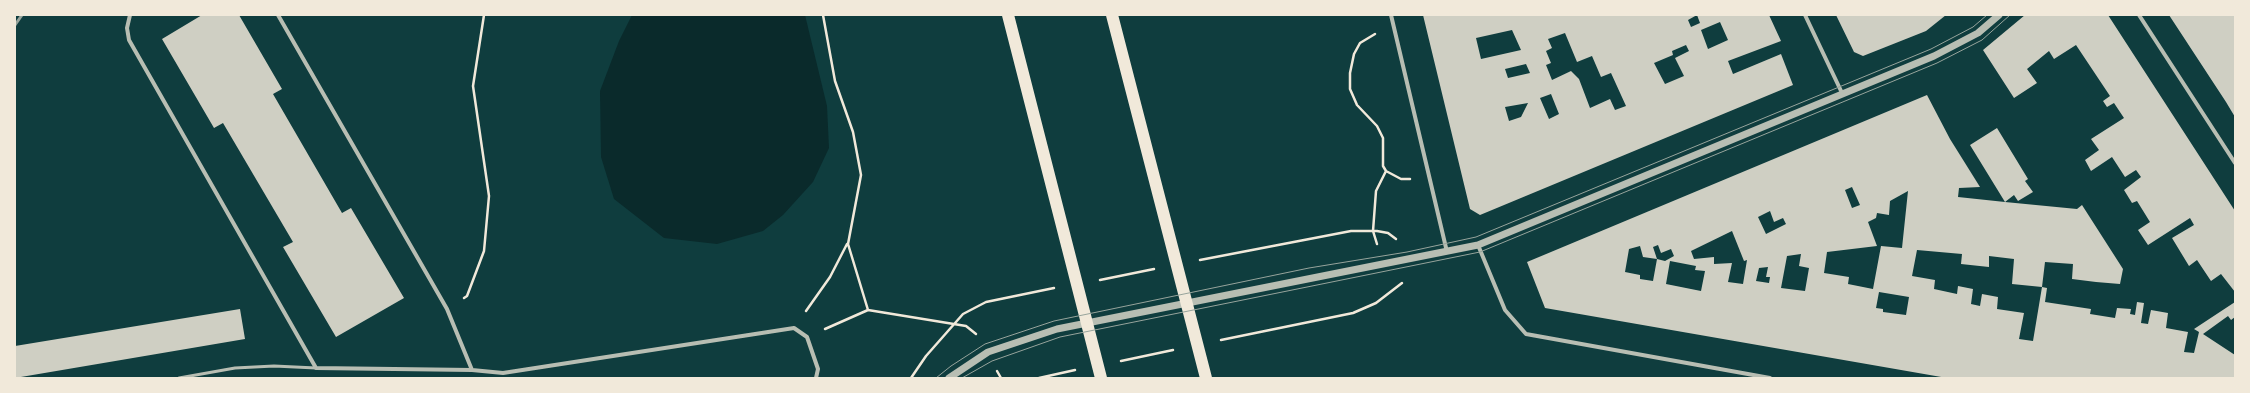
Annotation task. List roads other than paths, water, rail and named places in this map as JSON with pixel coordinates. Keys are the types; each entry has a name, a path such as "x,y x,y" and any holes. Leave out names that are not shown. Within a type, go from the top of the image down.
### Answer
{"highway":[{"path":"1008,15 1101,378"},
{"path":"1112,15 1206,378"}],"street":[{"path":"130,15 127,28 129,40 316,368 472,370 503,373 794,328 807,337 818,369 816,378"},
{"path":"278,15 447,309 472,370"},
{"path":"1391,15 1447,252"},
{"path":"1805,15 1842,94"},
{"path":"949,378 988,352 1057,329 1478,245 1934,56 1978,33 1999,15"},
{"path":"2139,15 2235,163"},
{"path":"1478,245 1505,310 1526,334 1768,378"}],"lane":[{"path":"179,378 235,368 274,366 316,368"}],"water":[{"path":"632,15 805,15 827,106 829,148 813,182 783,215 763,231 717,244 664,238 614,199 601,157 600,91 619,41"}],"tram line":[{"path":"936,378 951,366 985,344 1054,321 1309,268 1407,252 1476,237 1931,49 1973,27 1987,15"},
{"path":"962,378 992,361 1060,337 1480,252 1937,63 1982,40 2010,15"}],"railway":[{"path":"15,25 22,15"}]}
